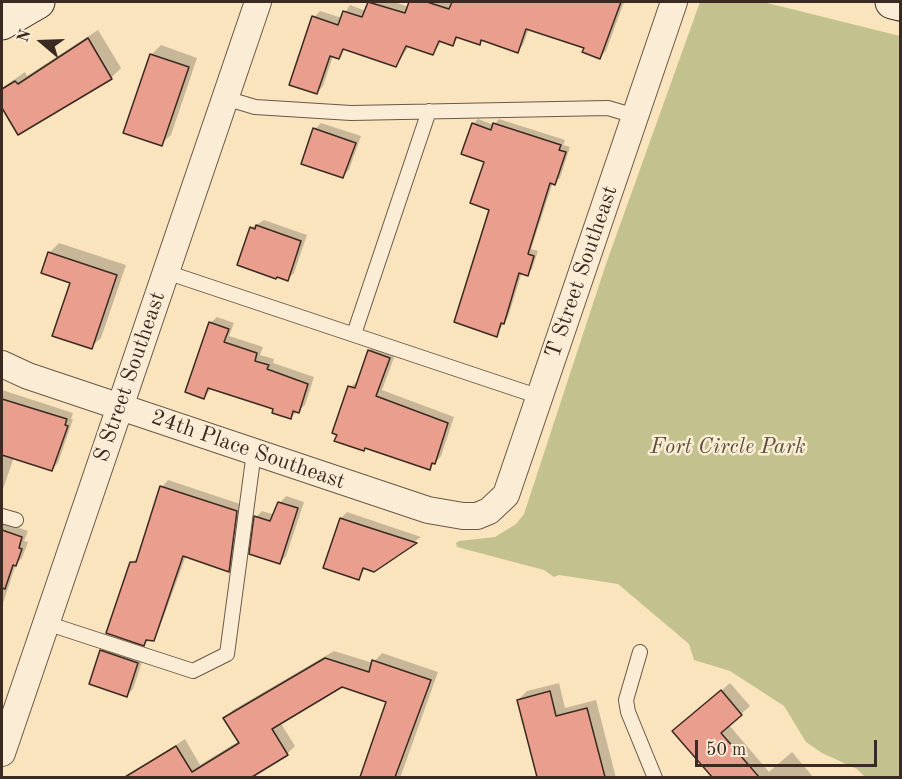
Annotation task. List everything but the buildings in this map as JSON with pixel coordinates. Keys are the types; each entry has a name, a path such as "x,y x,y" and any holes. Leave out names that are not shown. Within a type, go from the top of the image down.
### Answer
{"street":[{"path":"2,23 38,2"},
{"name":"S Street Southeast","path":"2,753 258,2"},
{"name":"T Street Southeast","path":"463,516 477,516 489,511 506,495 674,2"},
{"path":"892,2 900,4"},
{"name":"24th Place Southeast","path":"2,364 28,376 428,510 463,516"}],"lane":[{"path":"225,98 255,107 351,112 608,108 635,116"},
{"path":"354,334 429,111"},
{"path":"166,272 540,397"},
{"path":"46,623 193,671 227,654 254,452"},
{"path":"2,516 16,520"},
{"path":"640,652 626,700 628,712 655,777"}],"green space":[{"name":"Fort Circle Park","path":"700,2 763,2 900,36 900,777 865,777 857,769 822,753 806,742 784,706 730,671 694,660 689,644 618,584 559,575 554,577 544,570 457,547 456,543 459,541 495,537 516,524 524,514 606,264"}]}
